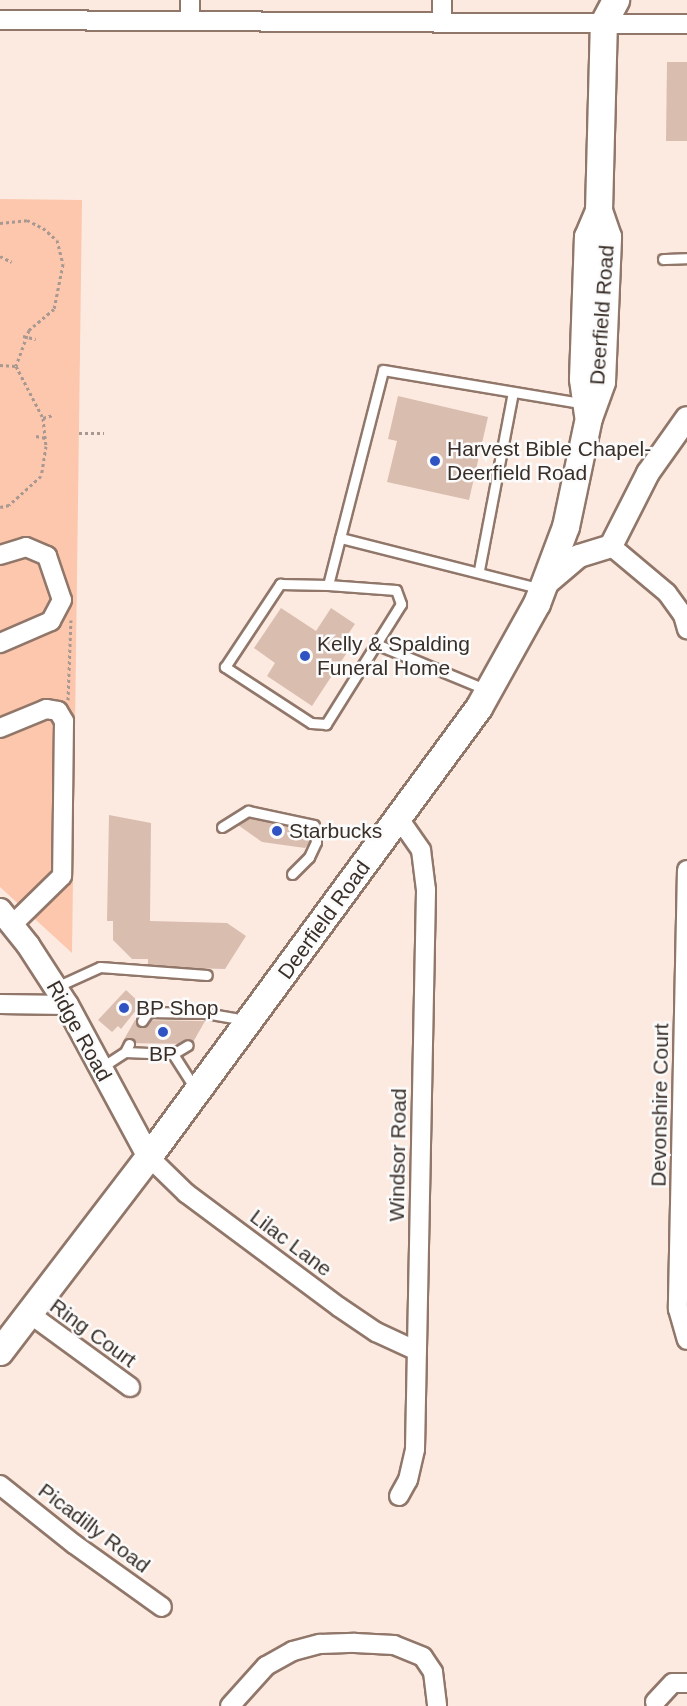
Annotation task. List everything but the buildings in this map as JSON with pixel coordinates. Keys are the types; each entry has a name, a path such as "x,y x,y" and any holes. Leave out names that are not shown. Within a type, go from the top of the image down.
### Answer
{"main road":[{"name":"Deerfield Road","path":"0,1352 250,1021 490,691 545,586 566,527 588,411 602,382 608,237 599,211 604,23 594,0"},
{"name":"Deerfield Road","path":"604,23 616,0"}],"street":[{"path":"190,0 190,20"},
{"path":"442,0 442,22"},
{"path":"0,20 687,24"},
{"path":"545,586 579,556 611,546 648,473 687,418"},
{"path":"611,546 667,593 683,615 687,629"},
{"path":"0,555 26,547 46,556 62,600 51,621 0,643"},
{"path":"0,728 46,709 59,713 64,721 62,876 6,917"},
{"name":"Windsor Road","path":"399,818 421,850 426,890 415,1449 408,1480 399,1496"},
{"name":"Devonshire Court","path":"687,870 685,1111 678,1309 687,1340"},
{"name":"Ridge Road","path":"6,917 62,996 149,1157"},
{"path":"0,1004 62,996"},
{"name":"Lilac Lane","path":"149,1157 186,1193 339,1307 376,1332 417,1351"},
{"name":"Ring Court","path":"30,1314 130,1387"},
{"name":"Picadilly Road","path":"0,1485 74,1544 162,1606"},
{"path":"230,1706 266,1666 292,1651 320,1644 394,1645 423,1657 433,1672 437,1706"},
{"path":"655,1702 673,1683 687,1683"}],"lane":[{"path":"663,259 687,258"},
{"path":"328,585 383,370 513,392 588,411"},
{"path":"479,570 513,392"},
{"path":"340,538 545,586"},
{"path":"280,584 328,585 396,590 401,604 326,724 311,723 225,667 280,584"},
{"path":"376,644 490,691"},
{"path":"222,827 248,811 314,825 316,842 309,857 292,874"},
{"path":"62,996 100,967 207,975"},
{"path":"142,1021 148,1012 166,1012 185,1013 203,1018 250,1021"},
{"path":"160,1022 166,1012"},
{"path":"179,1023 185,1013"},
{"path":"142,1053 147,1044"},
{"path":"162,1054 167,1044"},
{"path":"100,1068 127,1048 142,1053 173,1054 188,1045"},
{"path":"173,1054 197,1092"}],"path":[{"path":"0,224 27,220 43,228 57,240 63,264 54,309 29,330 16,366 43,418 46,438 41,476 9,505 0,507"},
{"path":"0,256 12,262"},
{"path":"25,337 36,339"},
{"path":"0,365 16,366"},
{"path":"43,418 53,415"},
{"path":"79,433 104,433"},
{"path":"36,436 46,438"},
{"path":"59,713 68,703 71,617 62,600"}],"shaded area":[{"path":"0,199 82,200 72,953 0,887"}],"place":[{"name":"Harvest Bible Chapel- Deerfield Road","path":"435,461"},
{"name":"Kelly & Spalding Funeral Home","path":"305,656"},
{"name":"Starbucks","path":"277,831"},
{"name":"BP Shop","path":"124,1008"},
{"name":"BP","path":"163,1032"}]}
